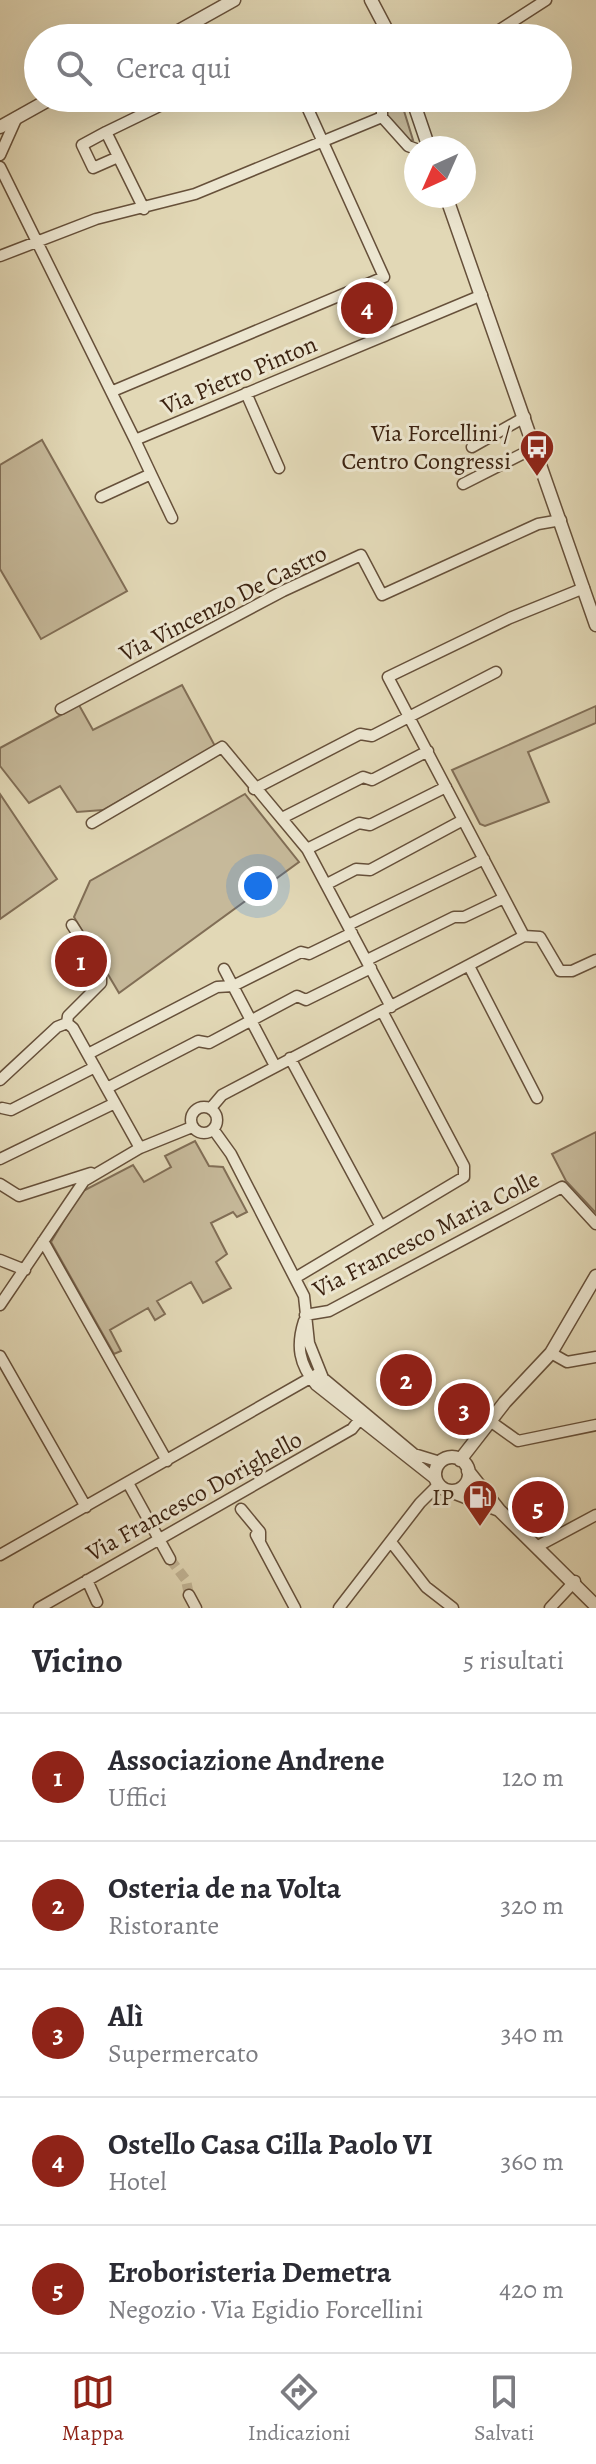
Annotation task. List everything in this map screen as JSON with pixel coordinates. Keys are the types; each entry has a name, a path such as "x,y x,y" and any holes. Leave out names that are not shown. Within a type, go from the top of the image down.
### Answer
{"street":[{"path":"191,24 234,0"},
{"path":"371,0 384,24"},
{"path":"509,24 546,0"},
{"path":"0,127 26,112"},
{"path":"118,157 93,168 82,145 147,112"},
{"path":"113,391 384,277 310,112"},
{"path":"382,112 382,117 404,142"},
{"path":"415,112 421,136"},
{"path":"0,155 17,117"},
{"path":"0,256 37,239 96,219 195,194 382,117"},
{"path":"106,132 144,209"},
{"path":"0,167 113,391 172,518"},
{"path":"450,208 596,625"},
{"name":"Via Pietro Pinton","path":"135,440 482,295"},
{"path":"246,393 279,468"},
{"path":"472,447 525,417"},
{"path":"463,484 536,447"},
{"path":"101,497 151,474"},
{"name":"Via Vincenzo De Castro","path":"61,709 283,591 361,555 382,595 538,524 561,520"},
{"path":"524,936 388,677 510,618 584,588"},
{"path":"254,789 360,734 372,736 496,672"},
{"path":"92,823 222,747 307,849 369,964 386,1009 465,1171 460,1180 295,1278"},
{"path":"282,818 363,777 372,780 428,751"},
{"path":"307,849 359,823 370,825 446,787"},
{"path":"327,884 356,869 370,870 463,820"},
{"path":"88,1054 217,987 233,986 301,952 309,954 350,929 484,859"},
{"path":"107,1088 198,1041 209,1043 297,996 306,1000 454,917 464,917 504,898"},
{"path":"0,1080 57,1027 67,1023 102,977 72,925"},
{"path":"213,1129 200,1133 192,1127 191,1115 195,1110 211,1108 222,1095 524,936 540,937 560,971 572,971 596,960"},
{"path":"469,966 537,1098"},
{"path":"224,969 275,1066"},
{"path":"67,1023 88,1054 140,1148"},
{"path":"290,1058 380,1225"},
{"path":"2,1108 11,1110 95,1067"},
{"path":"0,1159 115,1103"},
{"path":"211,1108 216,1116 213,1129 231,1154 304,1296 315,1376 441,1485 499,1510"},
{"path":"0,1184 19,1196 97,1171 140,1148 192,1127"},
{"path":"0,1305 79,1187 97,1171"},
{"name":"Via Francesco Maria Colle","path":"305,1315 329,1311 562,1187 596,1224"},
{"path":"43,1241 167,1461"},
{"path":"0,1260 25,1270"},
{"path":"339,1608 420,1503 441,1485 462,1488 464,1465 490,1421 551,1353 596,1276"},
{"path":"551,1353 567,1362 596,1357"},
{"path":"0,1356 86,1507"},
{"path":"0,1555 315,1376"},
{"path":"362,1417 414,1454 440,1462 450,1457 464,1465 499,1510 575,1581 596,1606"},
{"name":"Via Francesco Dorighello","path":"39,1608 160,1541 239,1505 362,1417"},
{"path":"490,1421 518,1441 596,1425"},
{"path":"440,1462 441,1485"},
{"path":"128,1483 170,1559"},
{"path":"239,1505 260,1532 258,1538 295,1608"},
{"path":"538,1546 596,1515"},
{"path":"391,1542 426,1587 453,1608"},
{"path":"87,1580 97,1602"},
{"path":"550,1608 575,1581"},
{"path":"189,1595 196,1608"}],"shaded area":[{"path":"386,112 404,112 412,136 405,136"},
{"path":"42,440 127,591 41,639 0,569 0,465"},
{"path":"182,685 215,746 103,810 77,812 60,786 29,803 0,766 0,748 79,705 93,730"},
{"path":"596,706 596,723 528,752 549,802 485,826 480,824 452,770"},
{"path":"0,794 57,879 0,919"},
{"path":"245,794 299,862 119,993 74,917 90,881"},
{"path":"596,1132 596,1213 566,1181 552,1154"},
{"path":"195,1141 209,1166 223,1167 247,1212 237,1217 233,1212 211,1223 227,1254 216,1262 231,1288 203,1303 191,1282 157,1301 165,1314 155,1320 148,1308 110,1330 121,1351 114,1354 51,1242 81,1192 133,1165 144,1182 171,1167 165,1156"}],"tunnel":[{"path":"170,1559 186,1580 189,1595"}],"place":[{"name":"Ostello Casa Cilla Paolo VI","path":"367,308"},
{"name":"Via Forcellini / Centro Congressi","path":"537,478"},
{"name":"Associazione Andrene","path":"81,961"},
{"name":"Osteria de na Volta","path":"406,1380"},
{"name":"Alì","path":"464,1409"},
{"name":"Eroboristeria Demetra","path":"538,1507"},
{"name":"IP","path":"480,1528"}]}
